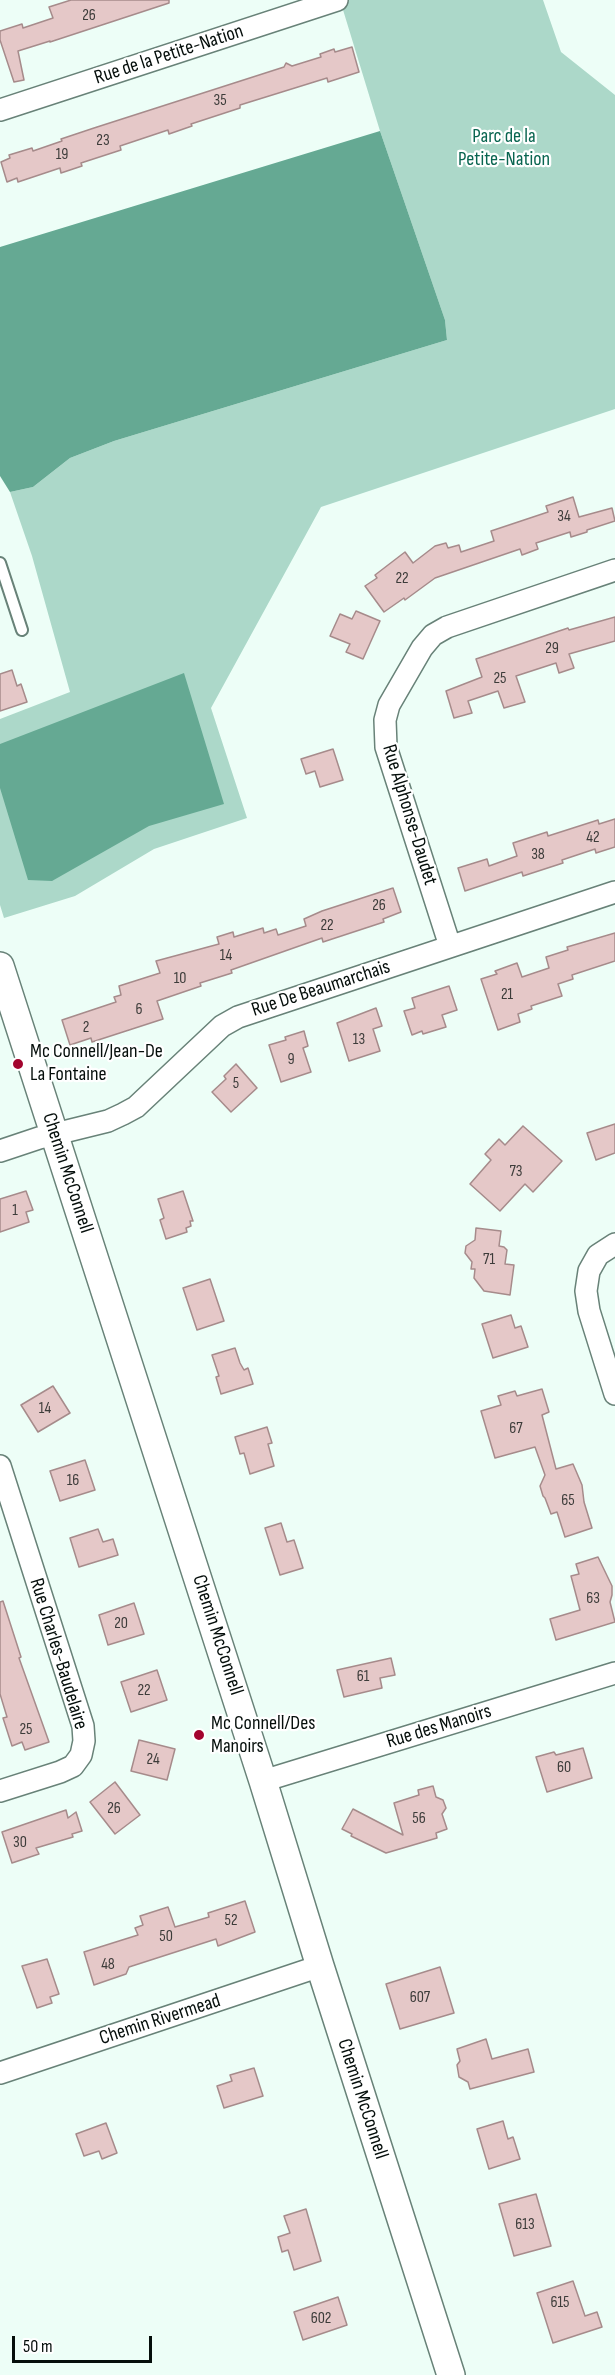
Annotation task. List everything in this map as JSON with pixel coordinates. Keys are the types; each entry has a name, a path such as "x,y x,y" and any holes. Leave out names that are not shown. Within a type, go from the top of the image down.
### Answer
{"street":[{"name":"Rue de la Petite-Nation","path":"0,110 337,0"},
{"name":"Rue Alphonse-Daudet","path":"450,946 386,747 384,734 389,705 422,648 433,635 447,627 615,570"},
{"name":"Rue De Beaumarchais","path":"0,1151 108,1121 136,1107 222,1026 238,1017 615,892"},
{"name":"Chemin McConnell","path":"0,966 263,1781 451,2375"},
{"path":"615,1244 598,1255 589,1271 586,1291 589,1311 615,1394"},
{"name":"Rue Charles-Baudelaire","path":"0,1466 83,1726 84,1741 81,1755 73,1766 60,1773 0,1791"},
{"name":"Rue des Manoirs","path":"263,1781 615,1673"},
{"name":"Chemin Rivermead","path":"0,2073 320,1966"}],"lane":[{"path":"0,563 22,630"}],"green space":[{"name":"Parc de la Petite-Nation","path":"340,0 543,0 561,52 615,95 615,409 321,507 211,708 247,818 154,849 75,896 4,918 0,905 0,719 70,692 32,556 10,492 33,487 70,458 114,441 447,340 445,320 380,131"}],"shaded area":[{"path":"380,131 445,320 447,340 114,441 70,458 33,487 10,492 0,476 0,247"},
{"path":"184,673 224,804 149,826 52,881 28,880 0,788 0,744"}],"building":[{"path":"71,0 169,0 169,3 18,51 24,80 14,82 0,40 0,31 22,24 23,28 53,18 49,7"},
{"path":"352,47 359,72 328,82 327,78 240,105 240,108 191,124 192,126 169,134 168,130 120,146 121,150 81,163 82,166 61,173 60,168 18,182 17,178 7,182 1,162 10,158 9,155 32,148 33,151 62,141 61,139 284,67 286,63 292,66 321,57 320,54 334,49 335,52"},
{"path":"573,497 579,517 612,508 615,521 571,537 570,532 536,543 538,549 522,555 520,549 435,578 384,612 365,586 377,578 375,575 405,552 413,563 435,546 446,543 448,548 459,545 461,552 494,541 491,531 548,512 546,506"},
{"path":"356,611 380,621 363,659 346,652 350,644 330,636 340,614 352,619"},
{"path":"615,617 615,641 569,654 574,668 559,673 556,663 516,676 525,702 504,708 498,691 468,701 472,713 454,718 446,691 482,677 476,659 568,628 569,630"},
{"path":"12,670 17,686 21,684 27,702 0,711 0,674"},
{"path":"333,749 343,780 320,787 315,771 306,774 301,759"},
{"path":"615,819 615,847 596,853 595,849 562,860 563,863 523,876 522,872 465,891 458,868 487,859 489,866 517,856 513,843 547,832 548,836 598,820 599,824"},
{"path":"393,888 401,912 383,919 384,922 323,942 322,938 231,970 232,973 200,983 201,986 157,1001 163,1019 92,1042 91,1038 70,1045 62,1020 116,1002 114,997 121,995 119,986 160,973 156,961 219,944 217,937 233,932 234,937 263,928 264,933 276,929 278,935 306,926 304,919 322,911"},
{"path":"615,933 615,961 572,975 573,979 558,984 562,996 531,1006 532,1009 518,1014 520,1022 498,1030 481,979 497,974 495,971 517,963 522,977 549,968 546,957 568,950 567,947"},
{"path":"449,986 457,1010 442,1015 446,1027 412,1035 404,1011 415,1008 412,998"},
{"path":"376,1008 382,1026 373,1029 380,1051 349,1061 337,1023"},
{"path":"304,1031 308,1046 303,1048 311,1072 281,1082 269,1045"},
{"path":"236,1064 257,1088 231,1112 212,1092 226,1079 224,1076"},
{"path":"615,1124 615,1153 596,1160 587,1133"},
{"path":"523,1126 562,1161 533,1192 525,1184 500,1211 470,1184 491,1160 485,1154 499,1139 505,1145"},
{"path":"26,1191 33,1210 26,1212 29,1222 0,1232 0,1199"},
{"path":"183,1191 193,1221 190,1221 191,1226 186,1228 187,1232 166,1239 160,1220 164,1218 158,1199"},
{"path":"476,1228 501,1231 499,1246 507,1250 505,1264 514,1265 510,1295 484,1291 474,1278 475,1269 471,1269 472,1262 465,1253 466,1246 475,1240"},
{"path":"210,1279 224,1321 197,1330 183,1288"},
{"path":"511,1315 515,1328 521,1326 528,1347 493,1358 482,1324"},
{"path":"235,1348 244,1370 248,1368 253,1384 221,1394 216,1377 219,1376 212,1355"},
{"path":"53,1386 70,1413 38,1432 21,1405"},
{"path":"542,1389 549,1412 542,1415 556,1469 573,1464 582,1485 584,1502 592,1528 565,1537 557,1512 551,1514 543,1496 540,1486 545,1475 535,1447 495,1458 481,1411 501,1405 498,1396 515,1391 517,1396"},
{"path":"267,1427 272,1443 268,1444 274,1466 250,1474 244,1453 240,1454 235,1437"},
{"path":"85,1460 95,1490 60,1501 50,1471"},
{"path":"281,1523 287,1542 294,1540 303,1568 280,1575 265,1528"},
{"path":"98,1529 103,1542 113,1539 118,1555 79,1567 70,1538"},
{"path":"598,1557 612,1586 610,1602 615,1622 556,1640 550,1619 580,1610 571,1576 579,1574 576,1564"},
{"path":"3,1601 21,1657 19,1658 49,1742 25,1750 22,1742 12,1746 3,1718 7,1717 0,1694 0,1602"},
{"path":"134,1603 144,1634 108,1645 99,1615"},
{"path":"391,1658 395,1675 380,1678 382,1688 344,1697 337,1670"},
{"path":"157,1670 167,1700 131,1712 121,1682"},
{"path":"139,1740 175,1749 167,1780 131,1771"},
{"path":"583,1748 592,1778 547,1792 536,1757"},
{"path":"115,1782 140,1815 115,1834 90,1802"},
{"path":"433,1786 436,1797 443,1800 446,1808 442,1814 447,1829 436,1833 437,1838 386,1853 351,1836 352,1834 342,1829 353,1809 403,1835 394,1803 419,1795 418,1790"},
{"path":"66,1810 68,1818 76,1812 82,1831 72,1834 73,1837 36,1848 39,1854 12,1863 2,1832"},
{"path":"245,1901 255,1932 218,1946 216,1939 129,1967 126,1974 94,1985 84,1952 138,1935 135,1928 143,1925 140,1916 168,1907 175,1927 209,1917 208,1913"},
{"path":"47,1959 59,1994 50,1997 52,2003 37,2008 22,1966"},
{"path":"440,1967 454,2013 400,2029 386,1984"},
{"path":"486,2039 492,2059 528,2049 534,2072 470,2089 468,2082 459,2077 457,2065 460,2061 457,2049"},
{"path":"254,2068 263,2096 224,2108 217,2086 232,2081 230,2075"},
{"path":"503,2121 508,2139 513,2137 520,2159 489,2169 477,2129"},
{"path":"106,2123 117,2153 102,2159 99,2151 84,2156 76,2134"},
{"path":"536,2194 551,2246 514,2256 499,2204"},
{"path":"306,2209 321,2261 294,2270 288,2250 282,2252 278,2237 290,2233 284,2216"},
{"path":"573,2281 585,2316 597,2312 602,2327 553,2343 537,2293"},
{"path":"338,2297 347,2325 303,2340 294,2312"}],"place":[{"name":"Mc Connell/Jean-De La Fontaine","path":"18,1064"},
{"name":"Mc Connell/Des Manoirs","path":"199,1735"}]}
